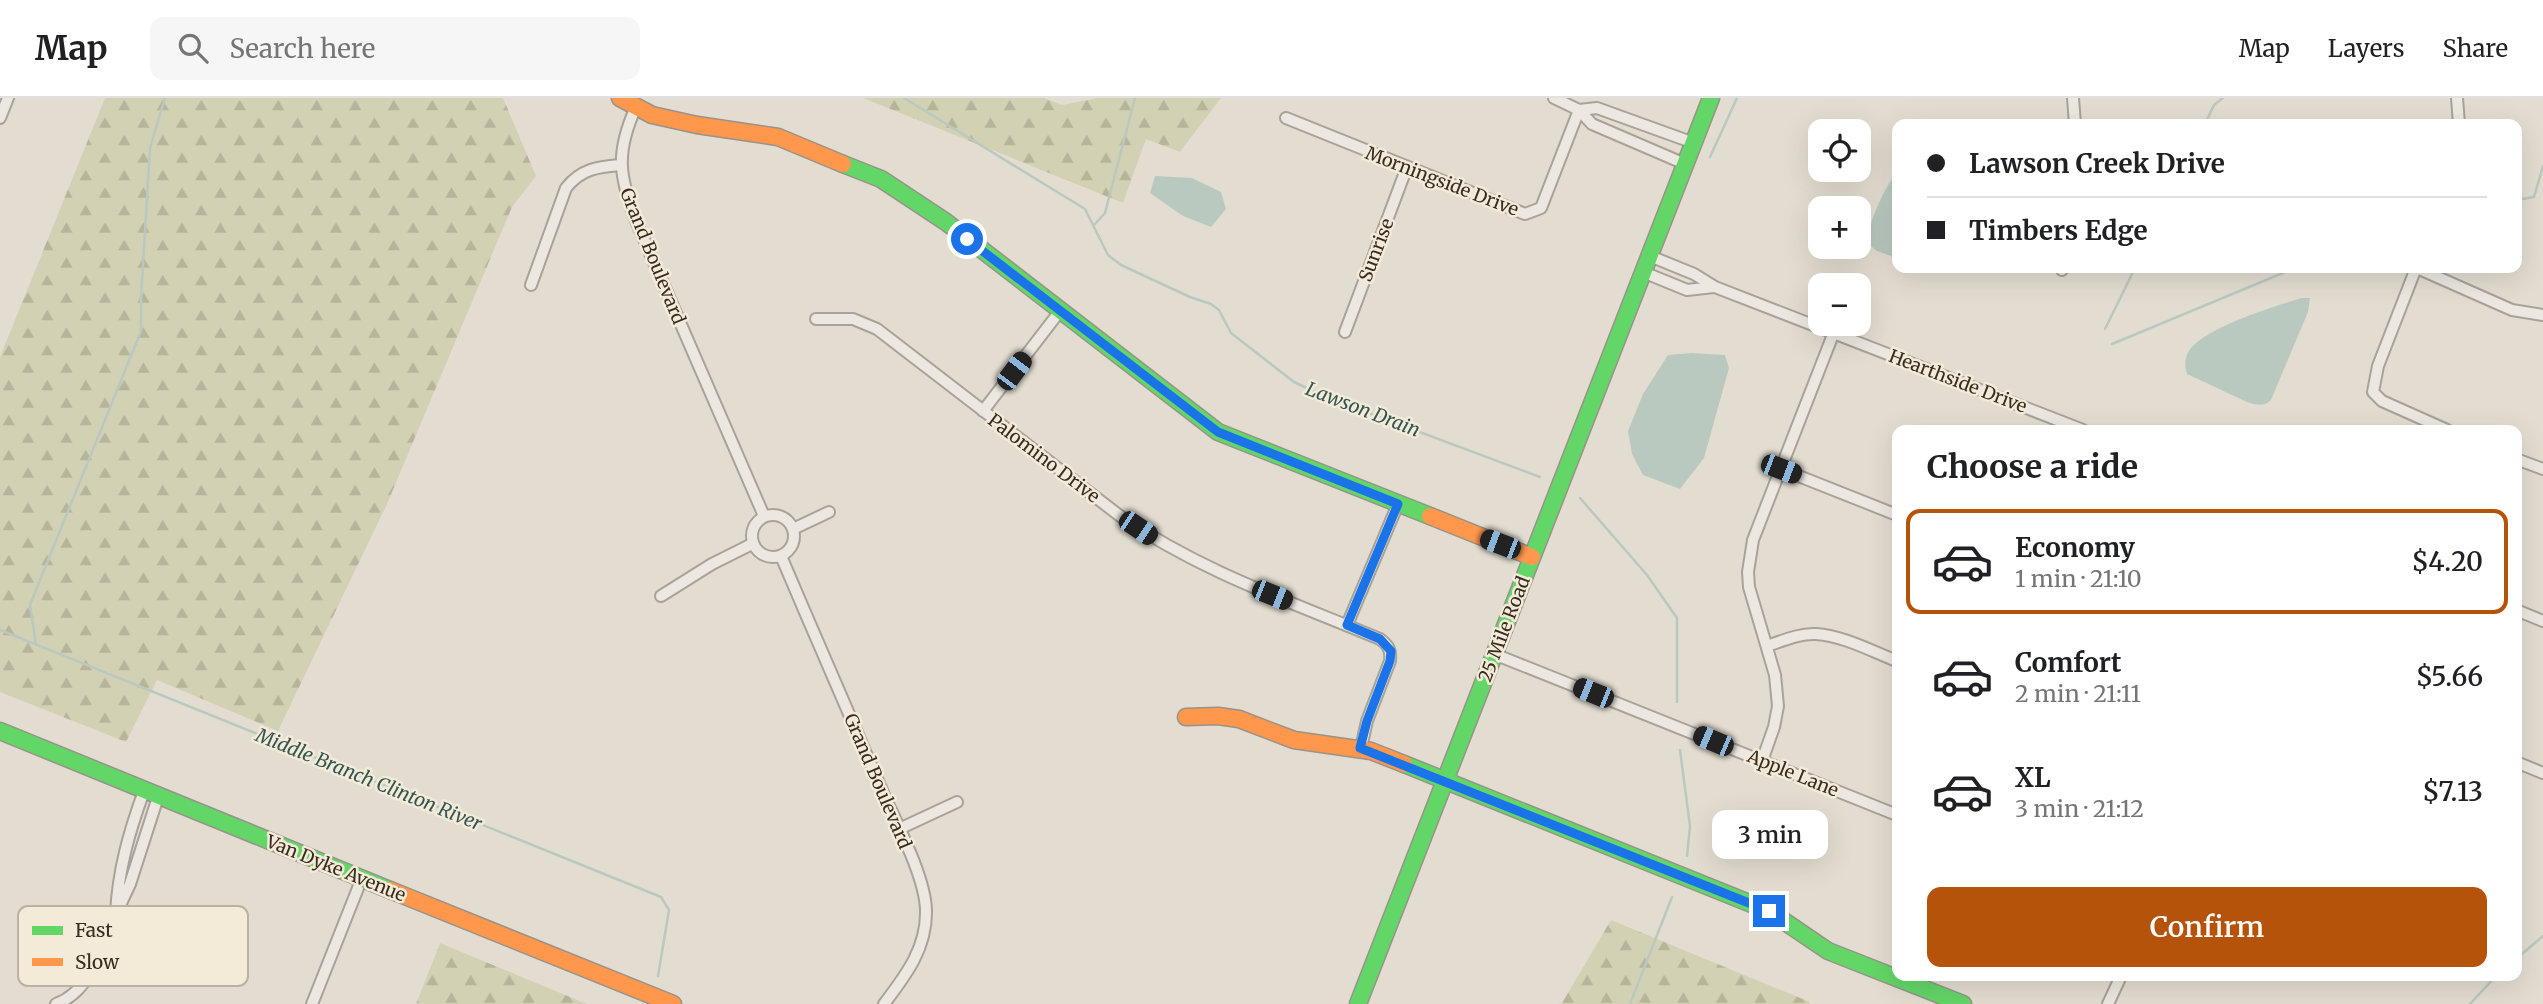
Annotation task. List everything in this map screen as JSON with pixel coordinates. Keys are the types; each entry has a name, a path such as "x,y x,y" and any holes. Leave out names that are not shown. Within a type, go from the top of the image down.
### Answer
{"street":[{"path":"0,118 8,98"},
{"path":"620,98 652,115 697,125 778,137 881,179 946,222 1218,432 1532,557"},
{"path":"1554,98 1579,110 1592,124 1685,164"},
{"name":"25 Mile Road","path":"1358,1004 1711,98"},
{"path":"2073,98 2075,119"},
{"path":"2457,98 2459,119"},
{"name":"Grand Boulevard","path":"636,107 626,128 620,165 622,183 764,516"},
{"path":"1579,110 1597,108 1693,143"},
{"name":"Morningside Drive","path":"1286,118 1525,214 1541,208 1579,110"},
{"path":"1628,141 1635,121"},
{"path":"531,285 566,188 575,177 589,169 620,165"},
{"name":"Sunrise","path":"1345,332 1406,167"},
{"name":"Hearthside Drive","path":"1650,256 1694,274 1715,287 1808,322"},
{"name":"Hearthside Drive","path":"1643,272 1687,290 1715,287"},
{"path":"2414,273 2378,366 2373,392 2382,401 2435,425"},
{"path":"2427,273 2512,310 2543,315"},
{"path":"983,411 1060,311"},
{"name":"Palomino Drive","path":"816,320 842,317 865,322 877,329 1120,516 1156,540 1222,575 1380,639 1391,651 1390,661 1367,721 1360,748"},
{"path":"1762,761 1778,706 1775,675 1749,587 1748,572 1753,540 1832,336"},
{"name":"Hearthside Drive","path":"1844,336 2070,425"},
{"path":"2522,460 2543,469"},
{"path":"1781,469 1892,513"},
{"path":"1347,625 1398,504"},
{"path":"793,529 829,512"},
{"path":"764,516 779,516 788,521 793,529 790,548 781,556 762,554 752,544 754,528 764,516"},
{"path":"661,596 712,564 752,544"},
{"name":"Grand Boulevard","path":"781,556 899,829 924,895 925,932 911,967 884,1004"},
{"path":"2522,612 2543,621"},
{"path":"1767,646 1815,634 1851,642 1892,659"},
{"name":"Apple Lane","path":"1494,654 1892,813"},
{"path":"1186,717 1218,716 1239,719 1294,740 1360,748 1769,911 1828,951 1892,976"},
{"name":"Van Dyke Avenue","path":"0,731 673,1004"},
{"path":"2522,764 2543,773"},
{"path":"116,906 118,879 129,832 151,794"},
{"path":"120,906 130,884 144,837 151,794"},
{"path":"899,829 957,803"},
{"path":"129,832 144,837"},
{"path":"312,1004 362,878"},
{"path":"1904,981 1963,1004"},
{"path":"2108,1004 2118,981"},
{"path":"57,1004 69,1000 82,986"}],"green space":[{"path":"105,98 503,98 536,176 512,207 387,504 278,731 157,680 126,742 0,692 0,357"},
{"path":"863,98 1044,98 1062,105 1097,98 1221,98 1180,152 1146,139 1123,203"},
{"path":"1611,920 1810,1002 1559,1004"},
{"path":"440,943 587,1004 416,1004"}],"shaded area":[{"path":"1155,176 1192,178 1221,192 1226,209 1211,227 1183,216 1150,193"},
{"path":"1892,180 1892,256 1871,246 1871,224"},
{"path":"2302,298 2310,298 2308,312 2271,400 2266,404 2247,402 2187,374 2187,354 2204,337 2246,317"},
{"path":"1668,355 1725,355 1729,368 1704,458 1680,489 1643,475 1632,454 1628,431 1643,394"}],"waterway":[{"path":"36,645 30,605 141,331 150,148 165,98"},
{"name":"Lawson Drain","path":"904,98 1085,209 1108,255 1121,265 1211,304 1219,310 1231,333 1294,382 1326,397 1540,477"},
{"path":"1094,225 1105,213 1135,98"},
{"path":"1710,157 1737,98"},
{"path":"2207,119 2214,105 2223,98"},
{"path":"2522,199 2534,197 2543,166"},
{"path":"2105,329 2133,273"},
{"path":"2112,344 2283,273"},
{"name":"Lawson Drain","path":"1580,498 1647,575 1677,618 1677,702"},
{"name":"Middle Branch Clinton River","path":"0,630 661,897 669,910 658,976"},
{"name":"Lawson Drain","path":"1680,750 1690,826 1687,856"},
{"name":"Lawson Drain","path":"1630,1004 1672,897"},
{"path":"2522,954 2543,936"},
{"path":"2470,1004 2491,981"}],"traffic: fast":[{"path":"1358,1004 1711,98"},
{"path":"843,164 881,179 946,222 1218,432 1430,516"},
{"path":"0,731 390,890"},
{"path":"1404,764 1769,911 1828,951 1892,976"},
{"path":"1904,981 1963,1004"}],"traffic: slow":[{"path":"620,98 652,115 697,125 778,137 843,164"},
{"path":"1430,516 1532,557"},
{"path":"1186,717 1218,716 1239,719 1294,740 1371,751 1404,764"},
{"path":"390,890 673,1004"}],"route":[{"path":"967,239 1218,432 1398,504 1347,625 1380,639 1391,651 1360,748 1769,911"}]}
